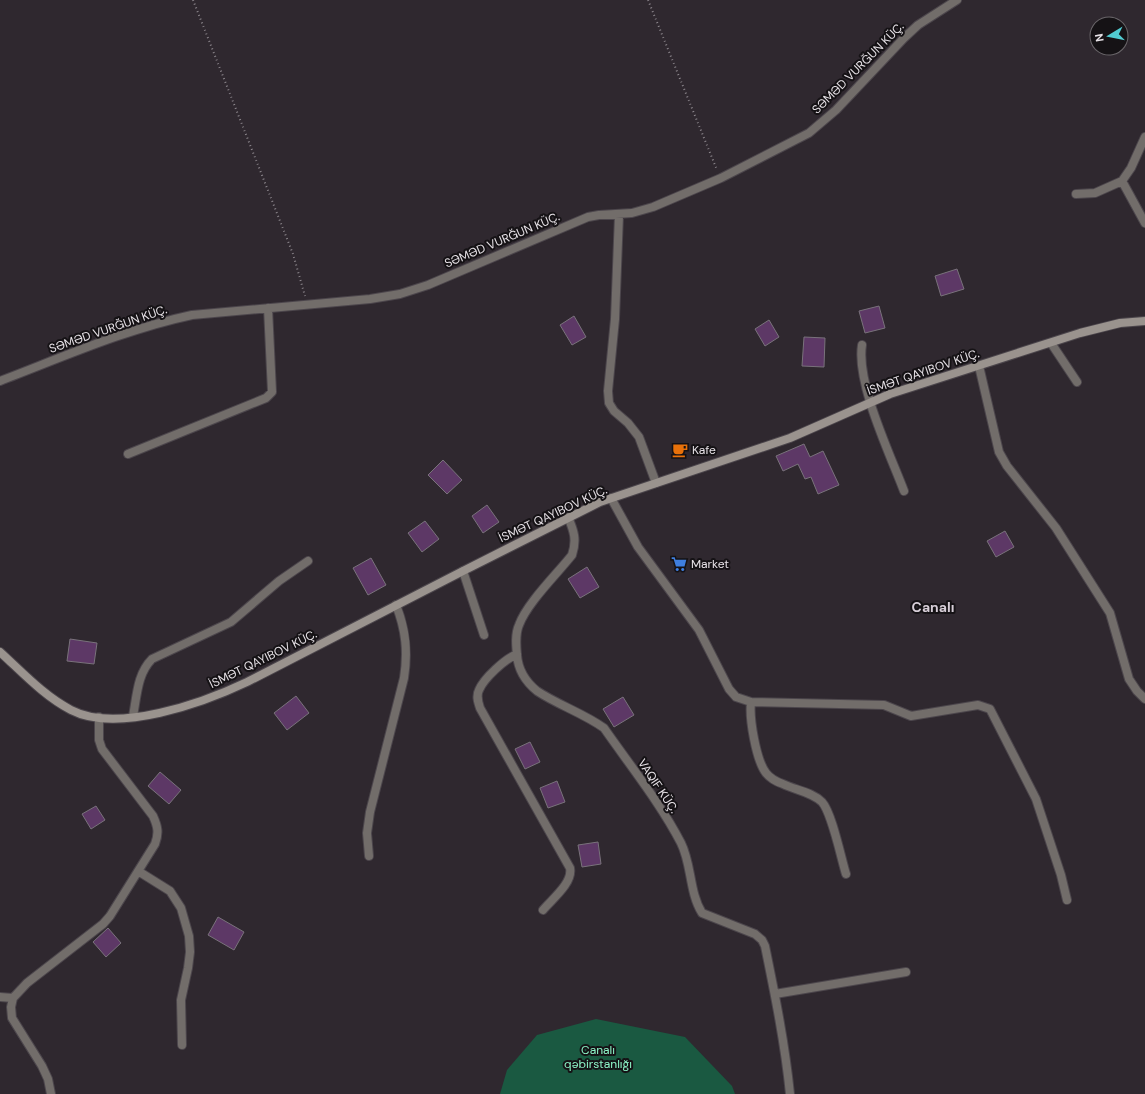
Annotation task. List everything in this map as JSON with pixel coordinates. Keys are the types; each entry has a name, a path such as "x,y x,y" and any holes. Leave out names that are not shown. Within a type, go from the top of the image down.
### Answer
{"street":[{"name":"SƏMƏD VURĞUN KÜÇ.","path":"0,381 121,335 165,321 192,315 370,299 400,294 428,285 588,217 632,213 653,207 721,178 809,133 836,110 904,38 918,26 957,0"},
{"path":"1076,194 1095,193 1122,181 1131,168 1145,136"},
{"path":"1122,181 1145,223"},
{"path":"619,215 615,319 608,390 609,403 639,437 656,483"},
{"path":"128,454 266,398 272,392 268,308"},
{"path":"0,652 28,677 70,709 82,715 99,717 133,716 182,707 225,693 568,517 611,498 790,438 890,394 1101,328 1145,321"},
{"path":"1051,343 1077,382"},
{"path":"862,345 861,356 863,379 904,491"},
{"path":"979,366 999,452 1007,466 1056,528 1110,613 1129,679 1136,691 1145,699"},
{"path":"611,498 638,547 699,630 729,689 736,697 751,702 884,705 911,716 978,705 990,709 1036,799 1062,875 1067,900"},
{"name":"VAQIF KÜÇ.","path":"568,517 575,534 576,545 572,555 524,613 517,632 517,654 521,672 530,684 538,691 591,718 604,728 681,843 688,860 695,896 702,913 755,934 762,940 775,994 790,1094"},
{"path":"133,716 140,678 144,667 152,659 231,622 279,581 308,562"},
{"path":"463,571 484,636"},
{"path":"369,856 367,833 370,812 404,678 407,658 406,637 396,605"},
{"path":"517,654 502,661 479,690 477,698 480,708 570,868 571,874 567,881 543,910"},
{"path":"751,702 749,715 752,731 764,771 770,777 782,784 815,797 822,803 828,813 846,874"},
{"path":"51,1094 48,1079 42,1066 12,1018 11,1007 13,998 27,983 103,924 110,916 155,844 158,834 158,826 153,816 102,749 99,740 99,717"},
{"path":"138,871 170,890 181,908 189,936 190,952 181,1000 182,1045"},
{"path":"775,994 906,972"},
{"path":"0,997 13,998"}],"path":[{"path":"193,0 293,254 308,304"},
{"path":"648,0 721,178"}],"green space":[{"name":"Canalı qəbirstanlığı","path":"596,1019 685,1037 732,1086 735,1094 500,1094 507,1070 537,1035"}],"building":[{"path":"957,269 964,289 941,296 935,276"},
{"path":"879,306 885,328 865,333 859,311"},
{"path":"574,316 586,337 572,345 560,325"},
{"path":"769,320 779,337 765,346 755,329"},
{"path":"804,337 825,338 824,367 802,366"},
{"path":"804,444 810,457 823,451 839,485 818,494 811,477 805,479 798,464 783,471 776,456"},
{"path":"443,460 462,480 447,494 428,475"},
{"path":"487,505 499,522 483,533 472,516"},
{"path":"425,521 439,539 422,552 408,533"},
{"path":"1005,531 1014,547 996,557 987,541"},
{"path":"371,558 386,585 368,595 353,568"},
{"path":"587,567 599,587 580,598 568,579"},
{"path":"70,639 97,643 94,664 67,661"},
{"path":"296,696 309,713 287,730 274,713"},
{"path":"623,697 634,715 614,727 603,709"},
{"path":"530,742 540,762 525,769 515,749"},
{"path":"160,772 181,790 169,804 148,786"},
{"path":"557,781 565,802 548,808 540,788"},
{"path":"96,806 105,820 91,829 82,814"},
{"path":"598,842 601,864 582,867 578,845"},
{"path":"218,917 244,932 234,950 208,935"},
{"path":"108,928 121,943 106,957 93,942"}],"place":[{"name":"Kafe","path":"680,450"},
{"name":"Market","path":"679,564"}],"district":[{"name":"Canalı","path":"933,607"}]}
